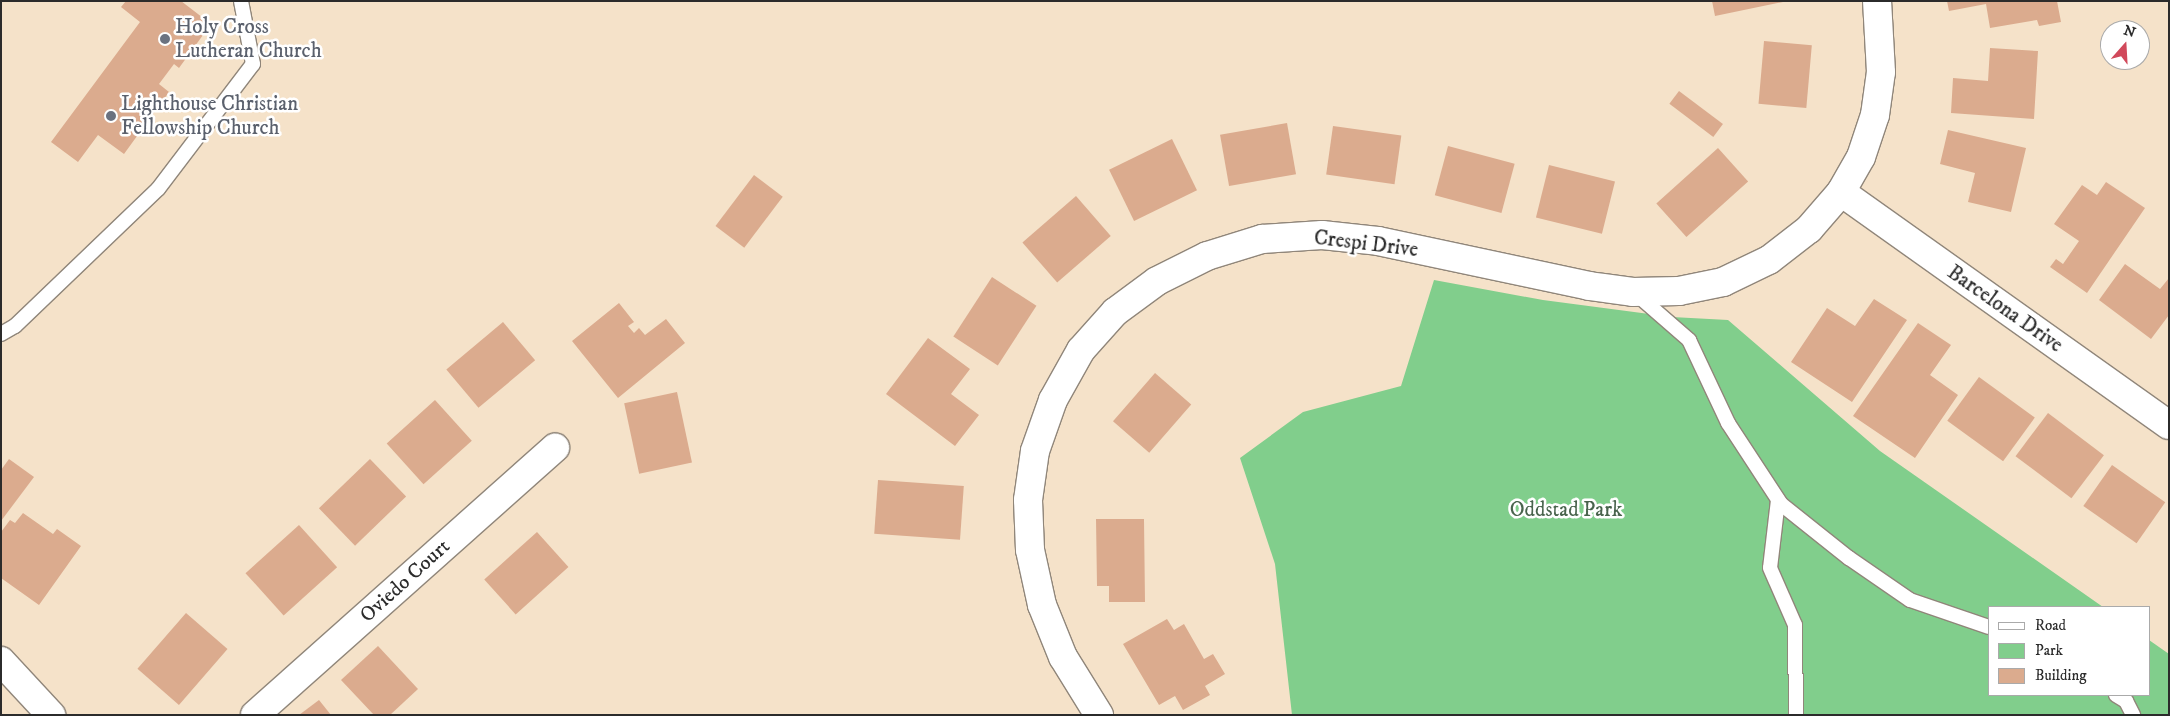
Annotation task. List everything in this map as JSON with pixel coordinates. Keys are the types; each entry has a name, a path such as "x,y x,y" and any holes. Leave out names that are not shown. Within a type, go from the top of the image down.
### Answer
{"street":[{"name":"Crespi Drive","path":"1099,715 1064,657 1042,605 1030,550 1028,500 1035,451 1053,400 1081,350 1115,312 1157,281 1207,256 1262,239 1322,235 1378,241 1589,286 1633,292 1678,291 1723,282 1769,260 1809,229 1840,192 1861,157 1875,115 1881,72 1877,1"},
{"name":"Barcelona Drive","path":"1840,192 2169,425"},
{"name":"Oviedo Court","path":"255,715 555,448"},
{"path":"1,660 51,715"}],"lane":[{"path":"1,334 15,326 158,189 253,64 241,1"},
{"path":"1633,292 1688,340 1728,423 1778,500 1849,558 1910,600 1988,627"},
{"path":"1778,500 1770,568 1794,624 1796,715"},
{"path":"2118,696 2126,701 2133,715"}],"green space":[{"name":"Oddstad Park","path":"1434,280 1543,300 1672,317 1728,320 1880,451 2102,606 1988,606 1988,696 2150,696 2150,641 2169,654 2169,715 1292,715 1275,564 1240,458 1303,412 1401,386"}],"building":[{"path":"126,1 181,1 211,24 179,68 174,64 159,84 169,92 124,154 98,135 78,162 51,142 140,22 121,7"},
{"path":"1712,1 1783,1 1783,2 1715,16"},
{"path":"1947,1 2057,1 2061,22 2039,26 2037,20 1990,28 1986,4 1949,11"},
{"path":"1764,41 1812,45 1806,108 1759,104"},
{"path":"1990,48 2038,51 2034,119 1951,113 1953,78 1988,81"},
{"path":"1679,91 1723,124 1713,137 1669,104"},
{"path":"1287,123 1296,174 1229,186 1220,135"},
{"path":"1333,126 1401,136 1395,184 1326,175"},
{"path":"1948,130 2026,148 2011,212 1968,202 1975,173 1940,164"},
{"path":"1172,139 1197,190 1134,221 1109,170"},
{"path":"1448,146 1515,164 1501,213 1435,195"},
{"path":"1718,148 1748,181 1686,237 1656,204"},
{"path":"1549,165 1615,181 1602,234 1536,217"},
{"path":"754,175 783,197 744,248 715,226"},
{"path":"2106,182 2145,208 2087,293 2050,267 2056,259 2063,264 2079,241 2054,224 2082,185 2097,195"},
{"path":"1076,196 1111,236 1057,283 1022,243"},
{"path":"2125,264 2160,289 2169,278 2169,315 2151,339 2099,300"},
{"path":"992,277 1036,306 998,365 953,337"},
{"path":"1874,299 1907,320 1852,402 1791,362 1827,308 1855,326"},
{"path":"619,303 634,322 628,326 634,333 639,328 645,335 666,319 685,343 618,398 572,341"},
{"path":"503,322 535,360 478,408 446,370"},
{"path":"1918,323 1951,345 1930,375 1958,395 1915,458 1853,416"},
{"path":"928,338 970,369 951,394 979,415 955,446 886,394"},
{"path":"1155,373 1191,404 1149,453 1113,421"},
{"path":"1979,377 2035,418 2003,461 1947,421"},
{"path":"677,392 692,462 639,474 624,403"},
{"path":"435,400 472,441 423,484 387,443"},
{"path":"2048,413 2104,455 2071,498 2016,456"},
{"path":"9,459 34,477 1,521 1,470"},
{"path":"370,459 406,496 355,546 319,508"},
{"path":"2112,465 2165,502 2137,543 2083,506"},
{"path":"878,480 964,486 960,540 874,534"},
{"path":"23,513 53,534 57,529 81,546 39,605 1,578 1,532 10,520 15,523"},
{"path":"1096,519 1144,519 1145,602 1109,602 1109,586 1097,586"},
{"path":"299,525 337,567 284,616 245,573"},
{"path":"537,532 568,567 516,614 484,580"},
{"path":"186,613 228,649 179,705 137,669"},
{"path":"1167,619 1174,630 1184,624 1204,659 1213,654 1225,674 1205,686 1210,695 1183,710 1175,696 1159,705 1123,644"},
{"path":"378,646 418,689 390,715 374,715 341,680"},
{"path":"319,700 331,715 299,715"}],"place":[{"name":"Holy Cross Lutheran Church","path":"165,39"},
{"name":"Lighthouse Christian Fellowship Church","path":"111,116"}]}
